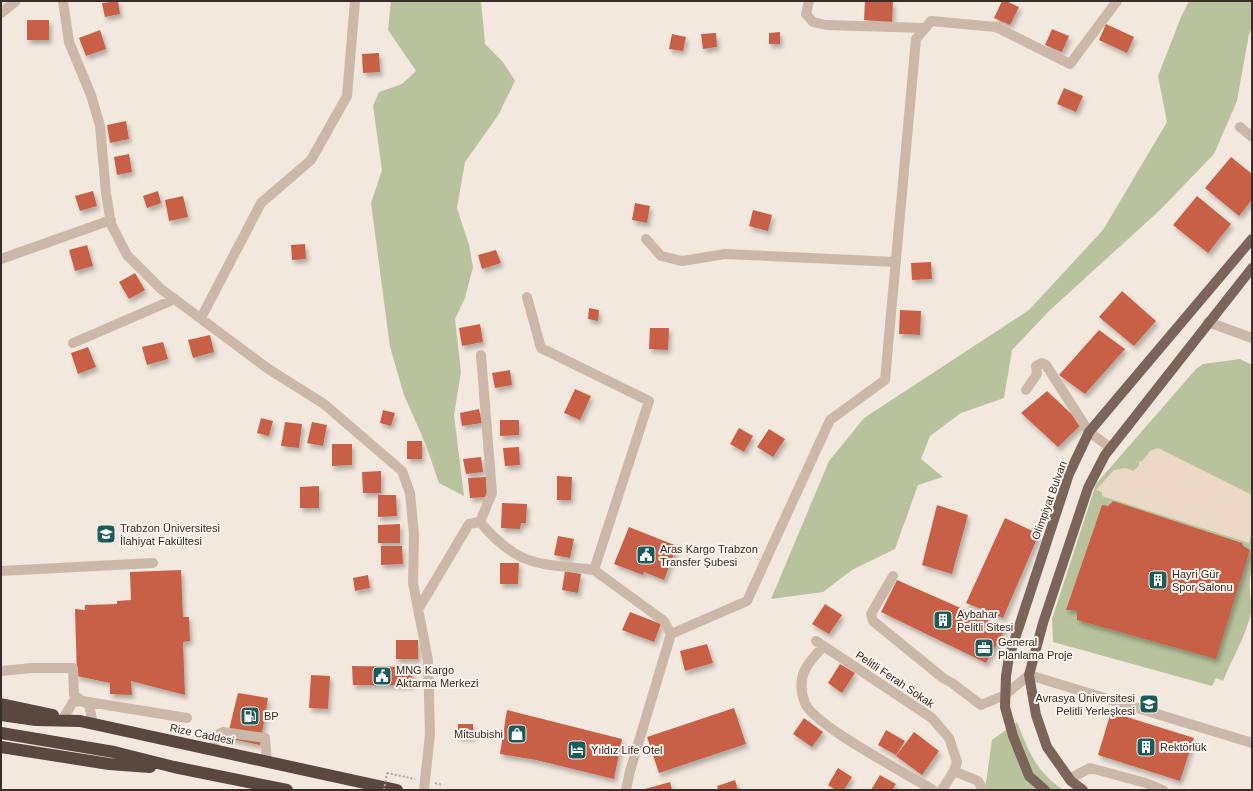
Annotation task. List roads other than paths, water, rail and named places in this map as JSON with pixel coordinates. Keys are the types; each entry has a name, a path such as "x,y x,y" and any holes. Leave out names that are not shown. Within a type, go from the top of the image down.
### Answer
{"highway":[{"path":"1,704 80,721"},
{"name":"Rize Caddesi","path":"1,715 36,720 80,721 396,790"},
{"path":"1,733 114,752 250,786 287,790"},
{"path":"1,747 109,764 174,767"}],"main road":[{"name":"Olimpiyat Bulvarı","path":"1045,790 1029,776 1011,729 1005,707 1005,695 1009,656 1069,474 1089,432 1252,239"},
{"path":"1084,790 1069,779 1047,748 1036,715 1030,675 1043,623 1088,488 1105,455 1208,322 1252,268"}],"street":[{"path":"1,13 16,1"},
{"path":"63,1 69,42 91,95 100,126 110,220 127,254 161,289 267,368 324,404 402,471 410,493 414,535 413,583 428,660 430,734 424,790"},
{"path":"201,318 261,203 311,160 346,96 355,1"},
{"path":"809,1 806,14 813,22 826,25 925,28"},
{"path":"671,634 747,601 830,420 885,380 916,39 931,21 996,26 1070,64 1117,1"},
{"path":"1240,127 1252,137"},
{"path":"1,259 110,220"},
{"path":"646,239 661,256 682,261 725,254 896,262"},
{"path":"527,297 542,348 649,401 594,570"},
{"path":"73,342 175,299"},
{"path":"1208,322 1252,338"},
{"path":"480,522 492,493 481,355"},
{"path":"1026,390 1037,374 1036,366 1042,363 1046,365 1089,432 1111,448"},
{"path":"419,608 469,524 480,522"},
{"path":"480,522 496,541 506,549 530,562 594,570 664,621 671,634 626,790"},
{"path":"1,571 153,563"},
{"path":"893,576 871,614 873,620 943,678 981,705 1005,695 1030,675 1198,725 1252,743"},
{"name":"Pelitli Ferah Sokak","path":"933,790 855,745 810,711 805,702 802,683 803,671 820,644 932,718 950,738 957,762 954,771"},
{"path":"1,671 32,668 73,668 74,695 89,706 93,724"},
{"path":"64,717 73,702 82,701 187,718"},
{"path":"212,750 217,735 223,732 265,738 267,762"},
{"path":"1069,779 1090,768 1146,783 1163,790"},
{"path":"942,790 954,771 978,781 983,790"}],"place":[{"name":"Trabzon Üniversitesi İlahiyat Fakültesi","path":"106,534"},
{"name":"Aras Kargo Trabzon Transfer Şubesi","path":"646,555"},
{"name":"Hayri Gür Spor Salonu","path":"1158,580"},
{"name":"Aybahar Pelitli Sitesi","path":"943,620"},
{"name":"General Planlama Proje","path":"984,648"},
{"name":"MNG Kargo Aktarma Merkezi","path":"382,676"},
{"name":"Avrasya Üniversitesi Pelitli Yerleşkesi","path":"1149,704"},
{"name":"BP","path":"250,716"},
{"name":"Mitsubishi","path":"517,734"},
{"name":"Rektörlük","path":"1146,747"},
{"name":"Yıldız Life Otel","path":"577,750"}]}
